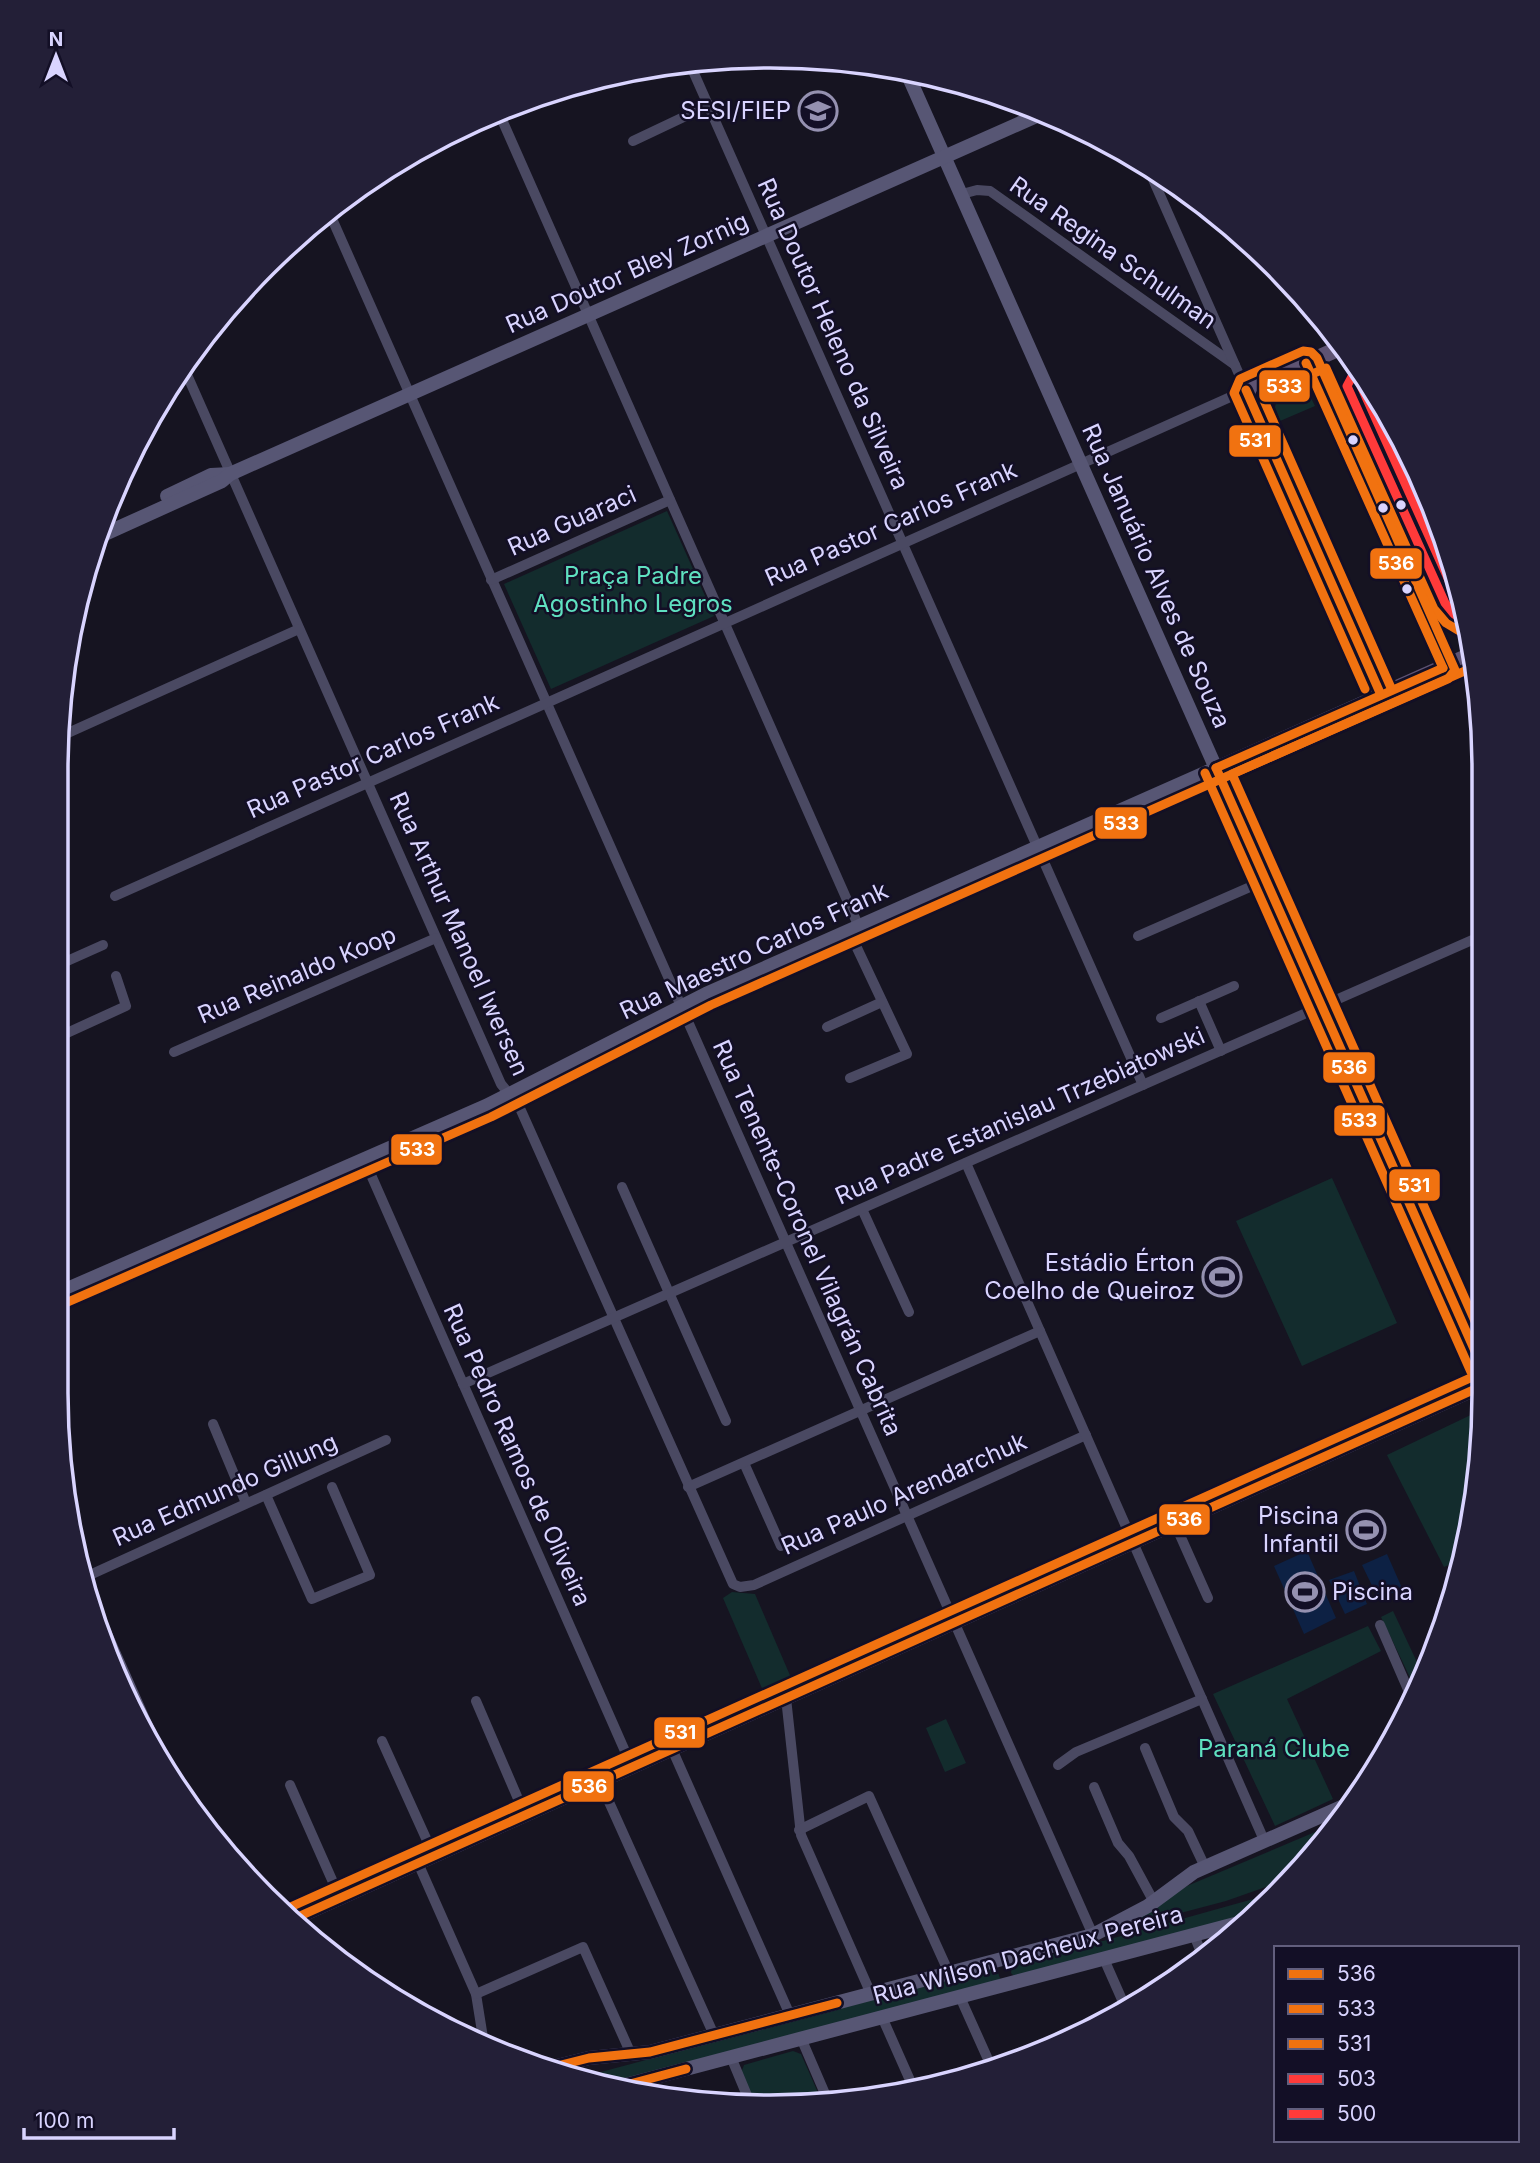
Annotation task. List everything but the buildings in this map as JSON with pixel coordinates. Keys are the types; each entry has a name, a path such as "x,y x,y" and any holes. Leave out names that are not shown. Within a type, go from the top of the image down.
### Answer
{"main road":[{"name":"Rua Januário Alves de Souza","path":"912,83 1472,1344"},
{"name":"Rua Doutor Bley Zornig","path":"110,532 222,481 230,474 1030,119"},
{"name":"Rua Pastor Carlos Frank","path":"1246,390 1333,351"},
{"path":"1246,390 1381,695"},
{"name":"Rua Doutor Bley Zornig","path":"114,522 211,475 230,474"},
{"name":"Rua Maestro Carlos Frank","path":"68,1289 509,1095 681,1006 1463,659"},
{"path":"301,1915 1472,1390"},
{"name":"Rua Wilson Dacheux Pereira","path":"567,2065 650,2052 1093,1935 1154,1902 1187,1876 1334,1810"},
{"name":"Rua Wilson Dacheux Pereira","path":"636,2082 1226,1926"},
{"path":"1010,1957 1004,1970 1013,1983"},
{"path":"837,2003 845,2005 851,2012 851,2019 843,2027"}],"street":[{"name":"Rua Doutor Heleno da Silveira","path":"695,73 1143,1085"},
{"path":"633,141 709,105"},
{"path":"503,121 724,623 906,1054 850,1078"},
{"path":"1155,184 1246,390"},
{"name":"Rua Regina Schulman","path":"962,194 977,190 990,191 1235,365"},
{"name":"Rua Tenente-Coronel Vilagrán Cabrita","path":"333,221 1093,1935"},
{"name":"Rua Arthur Manoel Iwersen","path":"188,378 501,1084 519,1106 728,1577 740,1587"},
{"name":"Rua Pastor Carlos Frank","path":"115,896 1246,390"},
{"name":"Rua Guaraci","path":"491,580 670,500"},
{"path":"70,732 299,629"},
{"path":"1138,936 1266,880"},
{"name":"Rua Reinaldo Koop","path":"174,1052 436,938"},
{"name":"Rua Padre Estanislau Trzebiatowski","path":"463,1384 1472,940"},
{"path":"68,960 103,945"},
{"path":"68,1033 126,1006 116,976"},
{"path":"1161,1018 1234,986"},
{"path":"827,1027 882,1002"},
{"path":"1199,1002 1221,1051"},
{"name":"Rua Pedro Ramos de Oliveira","path":"364,1159 632,1767"},
{"path":"965,1163 1264,1840"},
{"path":"622,1187 726,1421"},
{"path":"862,1209 909,1312"},
{"path":"688,1488 1040,1331"},
{"path":"213,1424 246,1503"},
{"name":"Rua Paulo Arendarchuk","path":"740,1587 754,1585 1086,1435"},
{"name":"Rua Edmundo Gillung","path":"92,1574 386,1440"},
{"path":"744,1463 781,1546"},
{"path":"266,1495 312,1599 370,1575 332,1487"},
{"path":"1175,1524 1208,1598"},
{"path":"1380,1625 1407,1686"},
{"path":"786,1698 799,1830 871,1994"},
{"path":"1058,1765 1076,1752 1202,1699"},
{"path":"476,1701 525,1815"},
{"path":"383,1741 434,1856"},
{"path":"1145,1748 1174,1817 1188,1831 1205,1867"},
{"path":"672,1749 790,2015"},
{"path":"600,1782 714,2035"},
{"path":"290,1785 340,1898"},
{"path":"1094,1787 1118,1843 1129,1856 1154,1902"},
{"path":"799,1830 869,1796 949,1973"},
{"path":"418,1863 477,1994 482,2032"},
{"path":"1194,1935 1199,1948"},
{"path":"477,1994 583,1947 631,2054"},
{"path":"1104,1959 1122,2000"},
{"path":"960,1997 988,2060"},
{"path":"882,2017 910,2080"},
{"path":"801,2038 825,2092"},
{"path":"730,2057 746,2094"}],"green space":[{"path":"1302,389 1308,392 1315,406 1280,421 1275,407 1277,399"},
{"name":"Praça Padre Agostinho Legros","path":"667,511 714,616 551,689 504,584"},
{"path":"1332,1178 1397,1323 1302,1366 1236,1221"},
{"path":"1471,1415 1466,1485 1450,1564 1444,1567 1387,1455"},
{"path":"732,1592 755,1594 792,1680 764,1693 723,1598"},
{"path":"1393,1611 1417,1663 1410,1678 1381,1617"},
{"name":"Paraná Clube","path":"1368,1626 1381,1651 1287,1699 1333,1799 1275,1826 1213,1694"},
{"path":"946,1719 966,1763 945,1772 926,1728"},
{"path":"1319,1831 1269,1886 1226,1901 1116,1930 1187,1886"},
{"path":"1257,1898 1236,1918 1015,1977 1011,1973 1012,1965 1055,1954 1072,1946 1103,1941"},
{"path":"996,1967 1001,1981 627,2080 597,2073"},
{"path":"793,2051 801,2054 818,2093 750,2094 741,2073 744,2065"}],"water":[{"name":"Piscina Infantil","path":"1361,1513 1368,1525 1375,1527 1379,1539 1377,1545 1365,1549 1361,1536 1352,1527"},
{"name":"Piscina","path":"1307,1551 1336,1618 1304,1634 1274,1566"},
{"name":"Piscina","path":"1387,1554 1402,1588 1379,1600 1362,1565"},
{"name":"Piscina","path":"1354,1571 1367,1604 1345,1614 1329,1580"}],"transit line":[{"name":"531","path":"1365,689 1234,393 1240,379 1303,351 1311,352 1317,358 1455,670 1448,679 1232,774 1472,1314"},
{"name":"536","path":"1306,363 1443,668"},
{"name":"533","path":"1392,690 1262,396 1326,368 1434,609 1446,623 1457,630"},
{"name":"503","path":"1351,378 1347,386 1445,603 1454,614"},
{"name":"536","path":"1246,390 1381,695"},
{"name":"500","path":"1371,408 1440,560"},
{"name":"536","path":"1216,768 1443,668"},
{"name":"533","path":"68,1302 491,1117 711,1005 1465,671"},
{"name":"536","path":"1216,768 1472,1344"},
{"name":"533","path":"1205,773 1471,1372"},
{"name":"531","path":"292,1906 1472,1377"},
{"name":"536","path":"301,1915 1472,1390"},
{"name":"536","path":"565,2064 589,2058 650,2052 837,2003"},
{"name":"536","path":"638,2082 686,2069"}],"place":[{"name":"SESI/FIEP","path":"818,111"},
{"name":"Estádio Érton Coelho de Queiroz","path":"1222,1277"},
{"name":"Piscina Infantil","path":"1366,1530"},
{"name":"Piscina","path":"1305,1592"}]}
